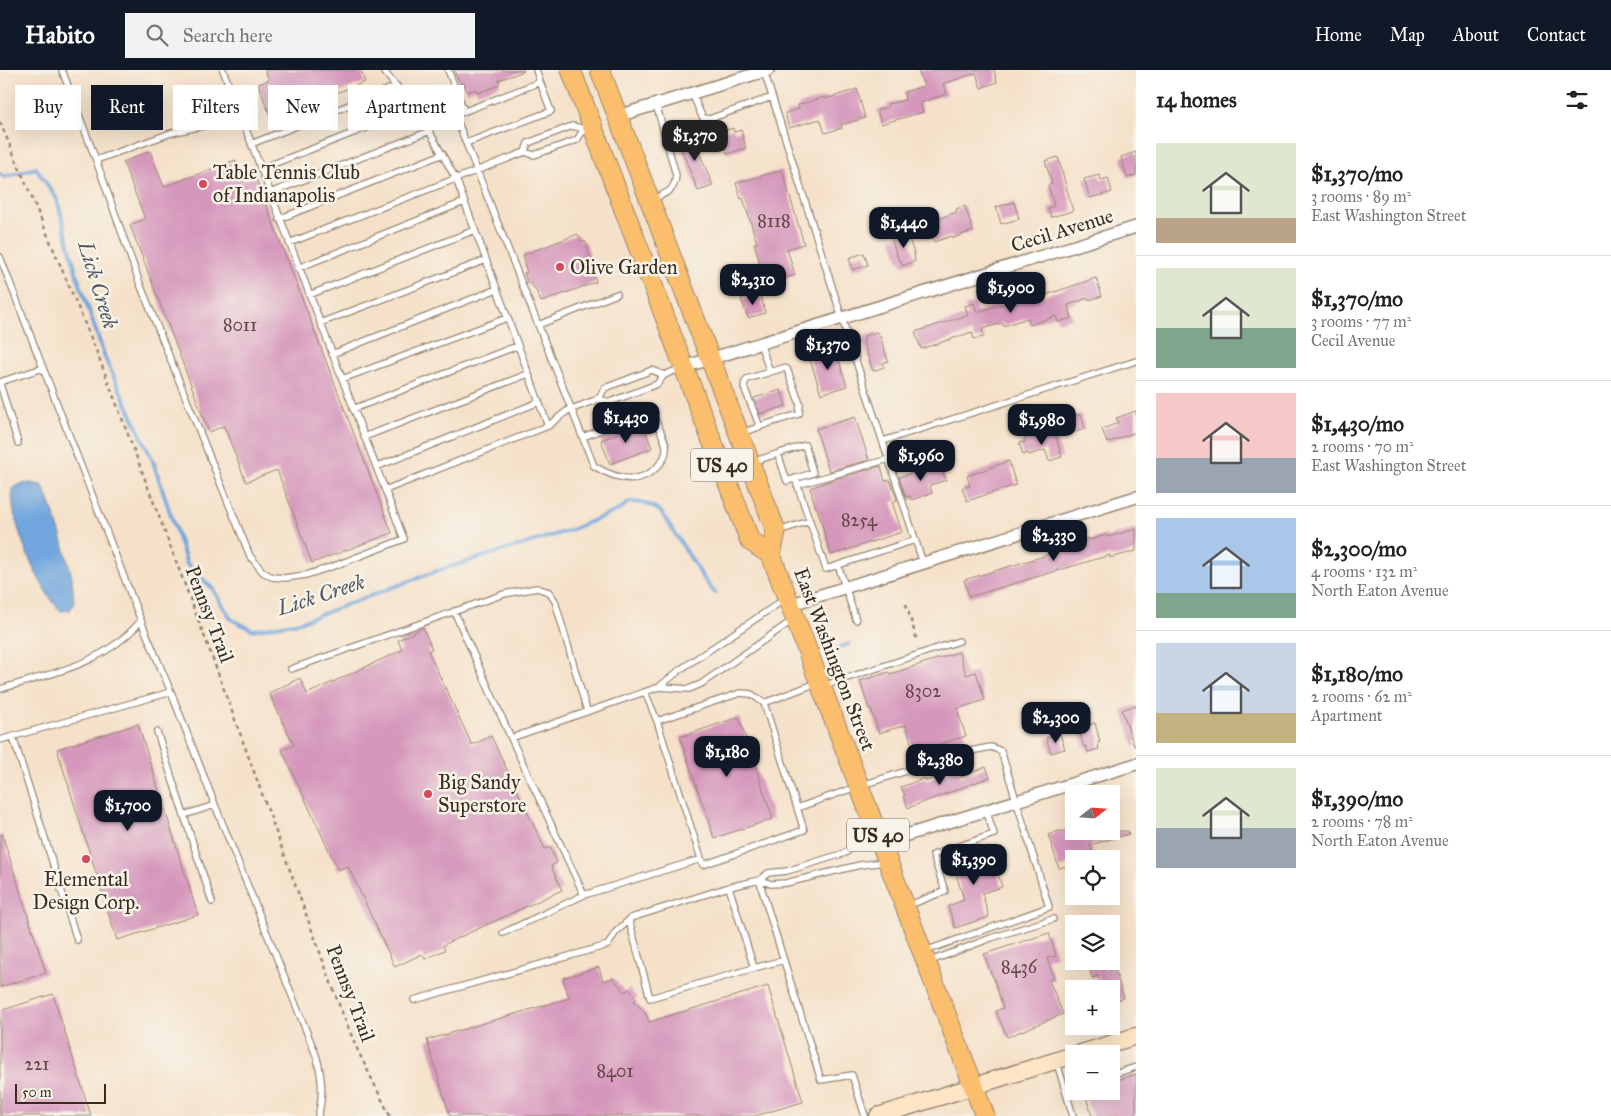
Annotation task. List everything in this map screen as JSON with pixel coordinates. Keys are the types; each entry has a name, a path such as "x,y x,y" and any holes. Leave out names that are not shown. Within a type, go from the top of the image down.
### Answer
{"main road":[{"name":"East Washington Street","path":"571,70 588,128 684,367 750,541 771,555"},
{"name":"US 40","path":"600,70 776,531"},
{"name":"East Washington Street","path":"776,531 771,555 985,1116"}],"street":[{"path":"618,116 692,93 736,75 766,71"},
{"name":"Cecil Avenue","path":"684,367 1136,227"},
{"path":"790,607 846,587 1136,497"},
{"path":"878,835 986,810 1136,764"},
{"path":"1110,1045 1134,1038"},
{"path":"887,1115 1065,1058"}],"lane":[{"path":"62,70 140,284 250,556 263,572 272,577 285,578 306,575 404,540 245,130"},
{"path":"222,70 228,85"},
{"path":"383,70 396,85"},
{"path":"448,70 454,85"},
{"path":"466,144 551,110 536,70"},
{"path":"766,71 772,97 923,563"},
{"path":"464,111 540,82"},
{"path":"692,93 703,118 709,119 772,97"},
{"path":"650,200 672,190 676,185 676,175 656,104"},
{"path":"251,144 348,105"},
{"path":"525,152 528,143 572,126 588,128"},
{"path":"289,243 525,152 534,155 577,140 588,128"},
{"path":"96,160 184,130"},
{"path":"260,169 361,130"},
{"path":"461,130 594,466 605,473 622,478 642,477 651,473 660,464 666,446 654,417 648,414 630,418 583,437"},
{"path":"270,193 430,131 456,179 548,426"},
{"path":"279,219 443,154"},
{"path":"298,268 464,202"},
{"path":"309,295 475,230"},
{"path":"0,257 141,621 316,1054 322,1089 318,1116"},
{"path":"320,322 486,260"},
{"path":"332,354 496,289"},
{"path":"538,325 617,294"},
{"path":"342,379 507,318"},
{"path":"760,343 770,372"},
{"path":"353,409 517,346"},
{"path":"882,441 1136,361"},
{"path":"385,490 548,426 572,409 598,400 610,402 657,384 664,374 684,367"},
{"path":"18,443 0,383 43,368"},
{"path":"739,435 760,426 799,414 800,404 787,369 783,368 744,382 744,387 760,426"},
{"path":"598,400 605,388 652,370 664,374"},
{"path":"364,437 528,374"},
{"path":"376,467 539,402"},
{"path":"750,463 778,454 805,446 814,473 787,481 778,454"},
{"path":"797,485 888,459"},
{"path":"795,478 826,569 915,540"},
{"path":"776,531 810,521"},
{"path":"838,565 856,620"},
{"path":"291,669 504,594 537,588 549,592 555,601 587,712"},
{"path":"511,738 659,687 681,669 790,607"},
{"path":"659,687 689,689 701,684 790,607"},
{"path":"454,611 584,895"},
{"path":"0,689 89,661 115,645 141,621"},
{"path":"764,703 958,641"},
{"path":"0,740 171,692"},
{"path":"645,692 657,721 703,865 804,830 764,703 751,694 740,694 657,721"},
{"path":"157,732 212,902"},
{"path":"13,736 78,940"},
{"path":"797,808 859,786 970,752 991,747 1000,751 1049,907 924,957"},
{"path":"184,815 215,805"},
{"path":"905,906 945,891 933,854 994,834 986,810"},
{"path":"414,1000 608,945 615,933 632,918 729,887 760,880 768,873 787,871 845,853 859,842 878,835"},
{"path":"503,933 584,895 701,859"},
{"path":"760,880 772,884 786,883 860,865 888,862"},
{"path":"760,880 821,1080 852,1075 865,1116"},
{"path":"729,887 754,968"},
{"path":"924,957 1053,919"},
{"path":"629,920 650,998 784,960"},
{"path":"1056,1061 1065,1089"},
{"path":"1120,1072 1136,1067"},
{"path":"1068,1100 1073,1116"}],"path":[{"name":"Pennsy Trail","path":"0,122 98,355 211,654 341,1010 358,1052 390,1116"},
{"path":"906,604 917,640"}],"water":[{"path":"30,483 42,485 61,535 72,577 74,604 70,610 61,611 44,589 19,532 12,498 14,487"}],"building":[{"path":"265,70 361,70 365,82 357,85 348,85 348,89 338,92 338,85 268,85 268,110 258,84 269,80"},
{"path":"454,70 524,71 499,80 499,85 478,93 476,89 467,92 464,83 460,84"},
{"path":"918,70 994,70 997,82 981,88 976,73 943,84 947,94 920,103 923,112 881,124 877,110 888,107 887,104 905,100 904,92 924,86"},
{"path":"857,89 865,118 841,125 842,128 825,133 820,119 789,128 785,113 799,109 798,105 825,97 826,99"},
{"path":"733,128 734,132 741,130 746,148 727,154 721,132"},
{"path":"691,132 713,186 698,191 677,138"},
{"path":"150,151 164,187 235,160 243,181 255,176 392,533 312,563 277,470 246,482 224,426 209,432 130,225 145,219 123,162"},
{"path":"1136,152 1136,175 1127,178 1121,157"},
{"path":"1058,157 1073,211 1051,217 1048,208 1054,206 1048,185 1052,184 1045,161"},
{"path":"782,170 804,244 787,249 795,275 763,285 757,264 760,263 754,243 757,243 743,198 741,199 736,183"},
{"path":"1099,175 1101,180 1108,178 1112,192 1090,198 1084,179"},
{"path":"1014,202 1019,219 1001,224 996,207"},
{"path":"965,206 973,231 934,242 929,227 939,224 937,219 957,212 956,209"},
{"path":"907,233 915,261 902,266 891,238"},
{"name":"Olive Garden","path":"578,234 581,241 586,242 592,263 594,263 597,270 594,274 596,282 541,302 535,288 531,283 528,284 524,273 527,272 523,255"},
{"path":"864,253 868,265 853,270 849,258"},
{"path":"1096,278 1102,296 1089,300 1088,298 1068,305 1072,318 1058,322 1056,316 1030,325 1028,318 1003,326 1002,323 982,329 984,337 974,339 972,332 921,349 915,332 968,315 965,306 974,303 977,312 1029,296 1031,300"},
{"path":"760,293 765,313 748,318 741,299"},
{"path":"877,332 888,361 883,363 884,367 873,371 863,341 865,340 864,336"},
{"path":"835,348 847,386 821,394 809,356"},
{"path":"781,390 786,406 760,414 754,398"},
{"path":"1136,411 1136,432 1107,443 1102,429 1118,423 1116,418"},
{"path":"1081,414 1085,429 1066,435 1061,420"},
{"path":"855,417 869,460 829,471 816,429"},
{"path":"643,424 652,448 610,464 601,440 617,434 616,432 626,428 626,430"},
{"path":"1040,433 1041,438 1055,434 1062,457 1049,461 1045,450 1023,455 1019,443 1025,442 1024,438"},
{"path":"1009,461 1016,485 967,501 962,488 970,486 967,476"},
{"path":"881,466 885,481 890,480 897,500 892,502 902,532 831,555 810,488"},
{"path":"941,467 946,480 930,485 932,493 911,500 910,496 906,497 899,477 928,468 929,471"},
{"path":"1136,529 1136,551 1110,558 1110,555 969,597 964,580 1074,547 1073,543 1089,538 1089,540 1106,535 1107,537"},
{"path":"423,628 432,649 428,651 472,745 491,736 545,849 550,847 557,863 551,866 562,890 443,945 445,950 425,959 422,954 395,967 348,866 338,870 282,750 294,745 269,693 300,678 307,694 402,650 398,640"},
{"path":"959,652 966,675 976,672 985,700 957,709 966,736 914,752 906,725 879,733 860,681 889,672 890,674"},
{"path":"1136,705 1136,746 1134,746 1122,710"},
{"path":"739,717 773,819 714,838 680,737"},
{"path":"1095,723 1100,742 1098,742 1099,749 1088,752 1086,746 1084,747 1078,728"},
{"path":"138,724 198,915 117,940 57,749"},
{"path":"1060,734 1065,749 1051,753 1046,738"},
{"path":"986,767 990,777 908,808 901,787 925,778 926,781 958,769 961,777"},
{"path":"1065,831 1065,840 1108,840 1090,845 1092,850 1065,850 1065,866 1059,868 1048,835"},
{"path":"1120,831 1128,831 1129,834 1120,837"},
{"path":"2,834 46,973 0,987 0,835"},
{"path":"990,847 1002,887 982,893 989,917 955,928 948,906 964,900 953,864 956,863 955,858"},
{"path":"1049,933 1056,956 1047,958 1054,979 1049,980 1063,1014 1007,1037 996,1011 1003,1008 984,954"},
{"path":"599,967 603,981 613,978 625,992 629,989 637,998 634,1001 646,1014 649,1022 768,986 803,1102 755,1116 450,1116 427,1040 569,998 563,978"},
{"path":"1090,970 1115,970 1118,980 1099,980 1098,976 1092,978"},
{"path":"1120,986 1124,998 1120,999"},
{"path":"53,994 91,1116 0,1116 0,1011"},
{"path":"1136,1074 1136,1116 1092,1116 1087,1100 1120,1100 1120,1079"}],"waterway":[{"name":"Lick Creek","path":"0,174 4,177 36,168 57,199 77,275 105,358 153,461 187,564 212,588 231,619 253,630 300,622 434,572 570,530 619,510 629,502 646,504 661,512 715,593"},
{"name":"Lick Creek","path":"838,648 849,644"}],"place":[{"name":"Table Tennis Club of Indianapolis","path":"203,184"},
{"name":"Olive Garden","path":"560,267"},
{"name":"Big Sandy Superstore","path":"428,794"},
{"name":"Elemental Design Corp.","path":"86,859"}]}
